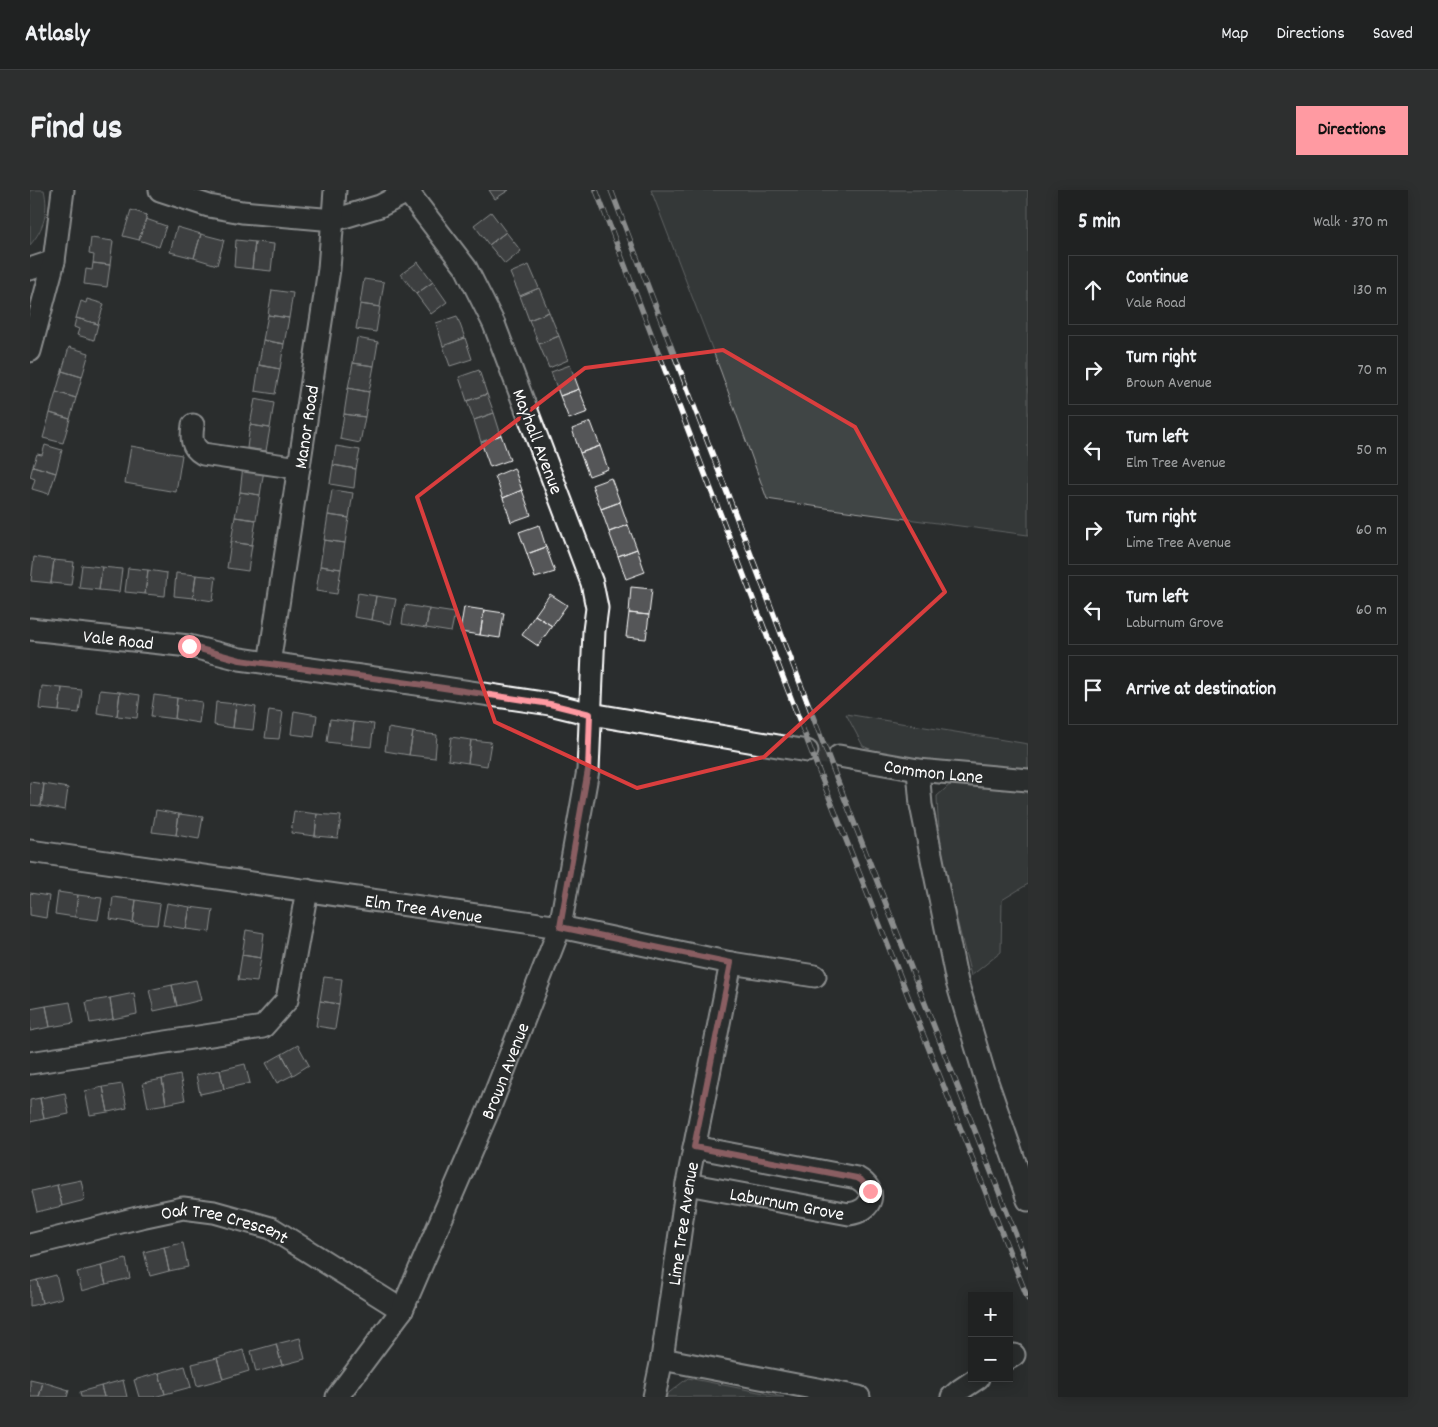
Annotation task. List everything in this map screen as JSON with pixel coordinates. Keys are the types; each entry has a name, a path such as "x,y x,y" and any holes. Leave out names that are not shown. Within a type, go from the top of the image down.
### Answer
{"street":[{"path":"30,351 54,261 63,190"},
{"path":"160,190 209,206 242,212 334,220 380,206 409,191"},
{"name":"Manor Road","path":"269,664 329,269 335,190"},
{"name":"Mayhall Avenue","path":"409,191 466,268 494,324 592,583 597,608 590,714"},
{"path":"30,269 54,261"},
{"path":"193,425 191,438 193,444 203,454 300,468"},
{"name":"Vale Road","path":"30,629 189,646 240,660 550,704 590,714 807,751"},
{"name":"Brown Avenue","path":"337,1397 402,1310 489,1109 560,927 588,770 590,714"},
{"name":"Common Lane","path":"840,756 918,770 1028,780"},
{"path":"918,770 920,804 957,982 984,1073 1028,1200"},
{"name":"Elm Tree Avenue","path":"30,851 560,927 731,963 815,976"},
{"path":"30,1063 263,1027 287,1000 308,890"},
{"name":"Lime Tree Avenue","path":"654,1397 662,1359 687,1184 731,963"},
{"name":"Laburnum Grove","path":"687,1184 849,1214 862,1211 870,1197 867,1185 857,1178 694,1147"},
{"name":"Oak Tree Crescent","path":"30,1245 183,1208 214,1212 271,1228 402,1310"},
{"path":"662,1359 859,1397"},
{"path":"952,1397 972,1382"}],"highlighted area":[{"path":"723,350 855,427 945,592 764,757 637,788 495,722 417,497 585,368"}],"shaded area":[{"path":"30,190 44,190 46,205 42,226 30,245"},
{"path":"651,190 1028,190 1028,535 767,499 721,372"},
{"path":"846,714 1028,744 1028,774 879,753 863,746"},
{"path":"953,782 1028,790 1028,884 1002,900 1001,952 971,976 949,887 938,819 937,796"},
{"path":"688,1378 784,1397 665,1397"}],"building":[{"path":"489,190 509,190 495,199"},
{"path":"131,210 147,215 139,240 123,236"},
{"path":"491,212 506,232 489,245 474,225"},
{"path":"146,219 166,226 159,247 139,240"},
{"path":"177,227 201,234 194,258 170,252"},
{"path":"506,232 521,251 505,264 489,245"},
{"path":"201,234 224,240 217,265 194,258"},
{"path":"91,238 113,241 110,265 93,263 94,255 89,254"},
{"path":"236,240 255,242 252,269 234,267"},
{"path":"255,242 274,244 271,271 252,269"},
{"path":"418,262 433,282 416,294 401,274"},
{"path":"93,263 110,265 107,287 84,284 86,269 92,270"},
{"path":"529,265 539,288 520,296 510,273"},
{"path":"364,279 384,282 380,307 360,304"},
{"path":"433,282 447,302 431,314 416,294"},
{"path":"539,288 549,312 529,320 520,296"},
{"path":"272,290 293,293 289,318 268,315"},
{"path":"87,299 104,304 98,324 76,318 81,301 86,303"},
{"path":"360,304 380,307 376,332 356,329"},
{"path":"549,312 559,336 539,344 529,320"},
{"path":"268,315 289,318 284,344 263,340"},
{"path":"457,316 465,338 443,346 436,323"},
{"path":"76,318 98,324 94,340 77,335 79,329 74,327"},
{"path":"559,336 568,360 549,368 539,344"},
{"path":"357,338 378,342 374,366 353,363"},
{"path":"465,338 472,359 450,366 443,346"},
{"path":"263,340 284,344 280,369 259,365"},
{"path":"69,347 89,353 82,377 62,371"},
{"path":"353,363 374,366 369,392 348,388"},
{"path":"259,365 280,369 275,394 255,391"},
{"path":"570,365 579,389 560,396 551,372"},
{"path":"479,370 487,394 467,401 459,377"},
{"path":"62,371 82,377 76,398 56,392"},
{"path":"348,388 369,392 365,417 344,414"},
{"path":"579,389 588,412 569,419 560,396"},
{"path":"56,392 76,398 70,419 50,413"},
{"path":"487,394 494,413 474,420 467,401"},
{"path":"255,399 274,403 270,428 250,425"},
{"path":"50,413 70,419 63,443 43,438"},
{"path":"494,413 501,435 481,442 474,420"},
{"path":"344,414 365,417 360,443 340,439"},
{"path":"591,422 600,446 580,453 572,429"},
{"path":"250,425 270,428 266,451 247,448"},
{"path":"501,435 510,460 490,467 481,442"},
{"path":"45,445 62,450 56,473 33,466 37,454 42,455"},
{"path":"131,446 182,455 176,492 125,483"},
{"path":"336,446 360,450 356,469 333,465"},
{"path":"600,446 608,469 589,476 580,453"},
{"path":"333,465 356,469 354,488 330,484"},
{"path":"33,466 56,473 49,494 32,489 35,479 30,477"},
{"path":"243,466 264,470 260,495 240,492"},
{"path":"514,468 522,490 503,498 495,476"},
{"path":"611,478 620,502 601,509 592,485"},
{"path":"332,490 353,493 349,518 328,515"},
{"path":"522,490 531,515 511,522 503,498"},
{"path":"240,492 260,495 256,520 235,517"},
{"path":"620,502 628,525 609,532 601,509"},
{"path":"328,515 349,518 345,543 324,540"},
{"path":"235,517 256,520 252,545 231,542"},
{"path":"539,525 546,547 527,554 519,532"},
{"path":"628,525 637,549 618,556 609,532"},
{"path":"324,540 345,543 341,569 320,566"},
{"path":"231,542 252,545 248,571 227,568"},
{"path":"546,547 555,572 535,578 527,554"},
{"path":"637,549 645,572 626,579 618,556"},
{"path":"34,557 54,560 51,583 31,581"},
{"path":"54,560 74,562 71,585 51,583"},
{"path":"82,565 102,567 99,590 79,588"},
{"path":"320,566 341,569 337,594 316,591"},
{"path":"102,567 122,569 119,592 99,590"},
{"path":"128,568 148,570 145,594 125,592"},
{"path":"148,570 167,573 165,596 145,594"},
{"path":"176,573 196,575 193,598 174,596"},
{"path":"196,575 216,577 213,601 193,598"},
{"path":"631,587 652,589 649,615 629,613"},
{"path":"358,593 376,596 372,620 354,617"},
{"path":"550,594 567,605 552,626 535,615"},
{"path":"376,596 396,599 391,624 372,620"},
{"path":"405,605 429,609 426,628 402,624"},
{"path":"464,607 484,610 480,635 460,632"},
{"path":"429,609 455,613 451,632 426,628"},
{"path":"484,610 504,613 500,638 480,635"},
{"path":"629,613 649,615 646,639 626,637"},
{"path":"535,615 552,626 538,646 522,635"},
{"path":"42,686 62,688 59,711 39,709"},
{"path":"62,688 82,690 79,713 59,711"},
{"path":"100,690 120,692 117,716 97,713"},
{"path":"120,692 140,695 137,718 117,716"},
{"path":"154,695 177,698 175,719 151,716"},
{"path":"177,698 202,702 199,723 175,719"},
{"path":"216,702 236,704 233,728 214,725"},
{"path":"236,704 256,707 253,730 233,728"},
{"path":"269,710 283,712 279,739 265,738"},
{"path":"294,711 317,715 314,737 291,734"},
{"path":"330,719 354,722 351,745 327,742"},
{"path":"354,722 374,724 371,747 351,745"},
{"path":"388,728 413,732 409,755 385,751"},
{"path":"413,732 437,735 435,758 409,755"},
{"path":"451,737 471,740 468,763 448,760"},
{"path":"471,740 491,742 487,766 468,763"},
{"path":"30,782 44,784 41,806 30,805"},
{"path":"44,784 68,788 65,810 41,806"},
{"path":"156,810 179,814 176,835 152,832"},
{"path":"294,811 317,814 315,836 291,833"},
{"path":"179,814 203,817 199,839 176,835"},
{"path":"317,814 341,816 338,838 315,836"},
{"path":"58,892 78,895 75,917 55,914"},
{"path":"30,893 49,896 46,918 30,915"},
{"path":"78,895 102,898 98,920 75,917"},
{"path":"113,897 136,900 133,923 110,919"},
{"path":"136,900 160,904 157,925 133,923"},
{"path":"167,903 190,907 186,929 163,925"},
{"path":"190,907 213,910 210,932 186,929"},
{"path":"246,930 264,933 261,958 242,955"},
{"path":"242,955 261,958 257,982 238,980"},
{"path":"324,977 342,979 339,1004 320,1001"},
{"path":"196,980 201,1000 177,1006 172,985"},
{"path":"172,985 177,1006 154,1011 149,990"},
{"path":"134,993 137,1014 113,1019 110,998"},
{"path":"110,998 113,1019 90,1023 86,1002"},
{"path":"320,1001 339,1004 335,1029 316,1026"},
{"path":"70,1002 74,1023 50,1027 46,1006"},
{"path":"46,1006 50,1027 30,1031 30,1009"},
{"path":"298,1045 309,1065 293,1075 282,1054"},
{"path":"282,1054 293,1075 277,1083 266,1063"},
{"path":"245,1064 250,1083 224,1089 220,1070"},
{"path":"220,1070 224,1089 200,1094 196,1075"},
{"path":"180,1075 185,1100 166,1104 162,1079"},
{"path":"162,1079 166,1104 148,1107 143,1083"},
{"path":"122,1084 127,1108 108,1112 103,1087"},
{"path":"103,1087 108,1112 90,1115 85,1091"},
{"path":"65,1093 69,1114 44,1119 40,1098"},
{"path":"40,1098 44,1119 30,1122 30,1100"},
{"path":"81,1180 85,1200 62,1206 57,1185"},
{"path":"57,1185 62,1206 37,1212 32,1191"},
{"path":"183,1243 188,1267 169,1271 164,1247"},
{"path":"164,1247 169,1271 150,1276 144,1252"},
{"path":"126,1259 130,1278 106,1284 101,1266"},
{"path":"101,1266 106,1284 82,1291 77,1272"},
{"path":"56,1275 62,1298 42,1303 37,1280"},
{"path":"37,1280 42,1303 30,1306 30,1282"},
{"path":"300,1338 305,1359 282,1365 276,1344"},
{"path":"276,1344 282,1365 256,1372 251,1351"},
{"path":"243,1350 249,1371 223,1379 217,1358"},
{"path":"217,1358 223,1379 197,1386 192,1364"},
{"path":"185,1366 191,1387 165,1394 159,1373"},
{"path":"159,1373 165,1394 154,1397 139,1397 134,1380"},
{"path":"30,1379 43,1382 39,1397 30,1397"},
{"path":"123,1380 127,1397 104,1397 101,1386"},
{"path":"43,1382 69,1390 67,1397 39,1397"},
{"path":"101,1386 104,1397 81,1397 80,1392"}],"tunnel":[{"path":"807,751 839,756"}],"railway":[{"path":"596,190 822,779 1028,1299"},
{"path":"611,190 835,774 1028,1266"}],"route":[{"path":"189,646 240,660 550,704 590,714 588,770 560,927 731,963 694,1147 857,1178 867,1185 870,1191"}]}
